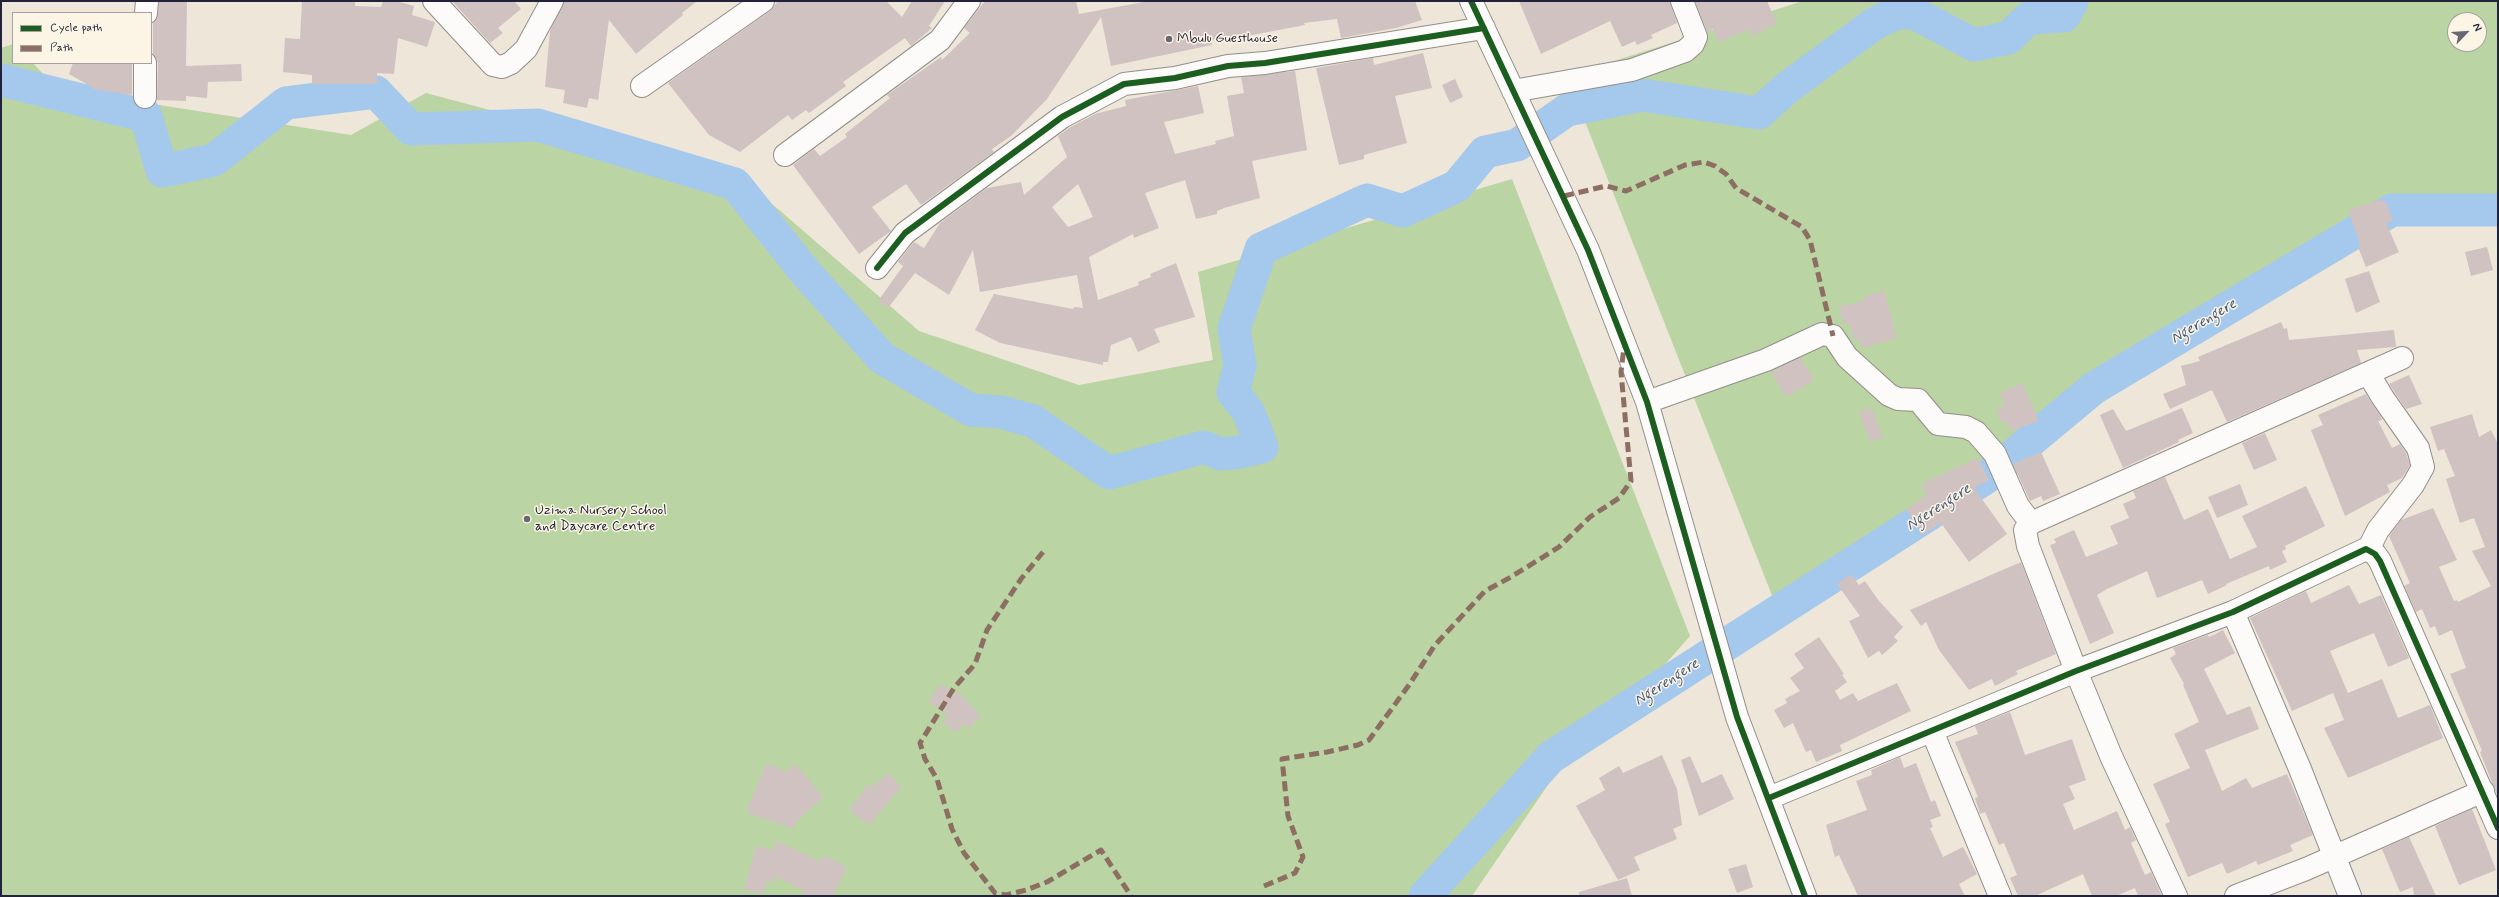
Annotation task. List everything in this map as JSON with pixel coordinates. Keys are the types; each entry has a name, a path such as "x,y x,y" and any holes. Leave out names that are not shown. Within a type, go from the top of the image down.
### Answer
{"street":[{"path":"146,12 147,1"},
{"path":"434,1 493,65 502,67 511,63 526,49 552,1"},
{"path":"642,86 763,1"},
{"path":"785,155 940,40 969,1"},
{"path":"1471,1 1588,250 1647,402 1737,717 1805,896"},
{"path":"1513,91 1632,70 1685,51 1693,44 1696,37 1682,1"},
{"path":"877,268 905,233 1062,117 1124,84 1175,78 1228,66 1265,63 1484,28"},
{"path":"145,97 146,64"},
{"path":"1647,402 1766,360 1822,334 1833,336 1846,357 1889,395 1898,399 1918,400 1938,424 1966,427 1976,432 1995,454 2018,506 2031,523"},
{"path":"2176,896 2111,756 2076,672 2028,546 2025,533 2031,523 2402,358"},
{"path":"2368,373 2383,398 2418,448 2423,468 2413,485 2378,530 2368,550"},
{"path":"1769,798 2076,672 2233,612 2361,550 2368,550 2380,561 2483,791 2498,828"},
{"path":"2233,612 2300,769 2333,858 2350,896"},
{"path":"1932,731 2000,896"},
{"path":"2236,896 2333,858 2483,791"}],"green space":[{"path":"1803,1 2498,1 2498,217 2392,210 2034,439 1915,507 1777,608 1567,76"},
{"path":"12,44 12,64 34,64 57,89 351,135 426,93 741,177 919,331 1079,385 1213,360 1198,272 1512,179 1690,636 1659,671 1578,741 1472,896 1,896 1,48"}],"building":[{"path":"159,1 187,1 186,66 241,64 242,81 208,82 207,98 186,96 186,101 157,100 158,63 153,53 153,23 158,14"},
{"path":"302,1 355,1 355,6 381,7 383,1 396,1 414,6 412,15 435,22 427,47 398,38 394,74 377,73 377,84 312,84 312,75 283,72 285,38 300,39"},
{"path":"452,1 514,1 521,9 498,28 503,33 490,43"},
{"path":"564,1 697,1 682,13 683,15 636,54 609,20 598,100 589,98 587,108 563,103 565,90 545,87 550,31"},
{"path":"778,1 886,1 902,17 912,1 945,1 929,26 932,28 911,46 905,38 843,82 846,86 809,113 806,110 792,120 788,115 740,152 709,135 668,83 770,11"},
{"path":"985,1 1076,1 1079,14 1149,1 1415,1 1422,20 1396,28 1341,38 1337,19 1304,23 1305,25 1242,37 1241,34 1211,40 1212,45 1111,66 1101,17 1047,99 1011,136 992,149 994,152 921,205 906,184 872,207 891,231 859,254 793,165 814,149 820,156 847,137 845,134 890,98 887,95 941,57 942,60 970,33 964,28"},
{"path":"1519,1 1670,1 1677,23 1651,35 1653,38 1637,45 1635,41 1622,47 1610,21 1541,54"},
{"path":"1695,1 1767,1 1777,24 1751,36 1748,29 1719,43 1713,29 1707,32"},
{"path":"1423,53 1432,88 1395,96 1407,143 1364,155 1364,159 1339,165 1316,68 1373,58 1374,65"},
{"path":"73,64 132,64 132,95 92,89 92,87 69,74"},
{"path":"1295,71 1307,150 1252,161 1260,198 1224,208 1217,211 1217,214 1196,219 1185,180 1145,193 1159,228 1134,238 1133,234 1089,257 1098,300 1139,285 1138,282 1151,277 1150,274 1176,263 1195,317 1154,329 1160,342 1138,352 1131,337 1111,345 1108,362 1103,362 1103,365 1000,343 975,330 994,294 1073,309 1074,307 1083,308 1077,275 980,292 973,250 949,295 915,273 888,308 878,301 903,266 898,262 914,242 924,248 940,223 987,188 1021,182 1024,195 1067,157 1058,136 1069,128 1095,114 1126,106 1125,100 1198,86 1204,113 1164,122 1175,154 1216,144 1215,141 1234,136 1227,96 1244,93 1241,77","holes":["1078,184 1093,217 1068,227 1052,207"]},
{"path":"1455,79 1463,97 1450,103 1442,85"},
{"path":"2380,200 2386,202 2393,221 2386,223 2399,252 2366,267 2358,247 2360,246 2348,210"},
{"path":"2487,247 2493,270 2471,276 2465,252"},
{"path":"2369,271 2380,302 2356,313 2345,279"},
{"path":"1884,290 1897,338 1862,348 1859,339 1854,340 1849,323 1844,325 1839,307 1866,300 1865,296"},
{"path":"2281,322 2284,329 2287,328 2289,340 2394,330 2396,347 2357,350 2361,363 2227,422 2212,390 2170,409 2163,394 2186,385 2181,366 2200,361 2198,357"},
{"path":"1800,358 1814,380 1786,397 1771,372"},
{"path":"2409,375 2422,404 2406,409 2389,384"},
{"path":"2022,383 2039,421 2011,431 2006,421 2002,423 1996,409 2005,405 2000,393"},
{"path":"2366,394 2381,417 2382,420 2378,421 2392,448 2400,444 2406,453 2410,465 2402,478 2387,485 2390,492 2345,516 2311,430 2323,425 2318,415"},
{"path":"1872,408 1883,437 1870,442 1859,412"},
{"path":"2182,408 2193,433 2178,440 2179,442 2123,468 2100,415 2113,409 2126,431"},
{"path":"2472,414 2479,437 2491,430 2498,444 2497,795 2480,752 2482,751 2450,674 2466,668 2452,630 2439,636 2435,626 2430,628 2422,609 2416,612 2404,586 2410,583 2389,536 2401,520 2433,508 2457,560 2439,567 2454,601 2457,600 2458,602 2491,586 2472,551 2485,547 2474,518 2460,523 2446,479 2455,476 2444,449 2438,451 2430,427"},
{"path":"2265,433 2277,460 2254,470 2242,443"},
{"path":"2041,452 2060,494 2043,501 2041,496 2030,501 2013,464"},
{"path":"1978,458 1989,480 1974,488 2007,534 1969,562 1941,523 1922,535 1906,509 1926,494 1921,484"},
{"path":"2165,477 2184,520 2208,509 2230,559 2257,547 2242,516 2306,486 2325,526 2285,546 2286,549 2282,551 2287,562 2270,570 2269,566 2226,584 2227,585 2208,594 2202,580 2157,598 2147,571 2107,589 2097,595 2114,633 2090,644 2050,545 2056,543 2054,539 2074,530 2086,557 2118,544 2110,526 2129,518 2123,504 2136,498 2133,491"},
{"path":"2240,484 2248,505 2217,518 2208,497"},
{"path":"2021,562 2056,654 2016,671 2018,674 1995,686 1992,679 1969,690 1939,650 1926,622 1921,626 1910,610"},
{"path":"1851,574 1859,585 1865,581 1879,601 1903,627 1894,637 1898,641 1882,655 1879,651 1868,658 1849,621 1860,616 1837,584"},
{"path":"2349,585 2359,604 2381,595 2409,658 2388,667 2374,633 2330,651 2348,693 2382,679 2398,718 2430,705 2443,738 2348,778 2324,728 2344,720 2333,693 2292,711 2250,618 2306,591 2311,603"},
{"path":"2223,630 2235,653 2204,669 2227,715 2250,706 2259,729 2205,750 2222,791 2246,778 2252,788 2287,774 2313,835 2290,845 2293,851 2258,865 2256,861 2227,874 2222,863 2188,877 2165,824 2170,822 2153,784 2190,768 2174,734 2199,722 2183,685 2184,684 2170,658 2176,654 2173,648 2208,635 2209,637"},
{"path":"1819,637 1844,674 1842,675 1847,682 1835,691 1840,700 1853,693 1858,701 1897,683 1911,711 1840,745 1842,751 1816,762 1811,750 1806,752 1793,723 1784,728 1774,710 1787,703 1785,699 1800,691 1790,678 1804,668 1794,654"},
{"path":"941,684 955,695 958,692 981,716 969,728 965,723 955,733 942,720 948,715 928,701"},
{"path":"2010,712 2025,755 2072,739 2086,780 2069,786 2075,799 2063,804 2074,830 2117,811 2125,830 2130,827 2136,840 2131,843 2145,875 2151,872 2162,896 2138,896 2135,888 2116,896 2092,896 2083,874 2035,896 2018,896 2010,878 2017,875 2004,843 1999,845 1985,812 1980,814 1975,798 1978,797 1955,742 1978,734 1975,726"},
{"path":"1662,755 1677,789 1682,825 1673,829 1677,839 1634,857 1640,870 1618,880 1576,806 1605,790 1599,778 1619,766 1623,773"},
{"path":"1690,756 1702,783 1722,774 1734,799 1699,816 1681,760"},
{"path":"1900,757 1904,768 1916,763 1931,802 1935,800 1941,816 1930,820 1933,827 1930,828 1943,857 1963,847 1977,874 1959,884 1965,896 1858,896 1839,855 1835,857 1826,825 1867,810 1856,781 1872,775 1871,770"},
{"path":"795,763 823,797 796,822 794,829 746,812 766,764 770,766 771,764 786,772"},
{"path":"888,773 901,787 869,825 849,810 869,784 873,787"},
{"path":"2472,809 2496,870 2459,885 2435,826"},
{"path":"2409,837 2436,896 2414,896 2413,887 2400,892 2382,849"},
{"path":"777,841 820,862 824,855 847,867 833,896 801,896 804,891 775,876 773,883 767,881 763,894 744,889 756,846 773,850"},
{"path":"1746,864 1753,887 1737,893 1728,869"},
{"path":"1627,878 1632,896 1579,896 1579,892"}],"waterway":[{"path":"1,80 146,116 162,171 214,160 286,103 376,92 411,129 538,125 735,184 805,272 882,358 971,410 1001,412 1033,421 1109,473 1204,447 1221,454 1240,452 1262,447 1249,413 1233,392 1240,365 1234,329 1261,249 1367,200 1403,211 1457,186 1485,152 1517,145 1567,110 1642,95 1759,113 1788,87 1874,24 1896,13 1914,13 1974,45 2008,38 2029,18 2064,16 2072,1"},
{"name":"Ngerengere","path":"1425,896 1551,757 1987,477 2094,388 2392,210 2498,210"}],"marked path":[{"path":"1564,196 1606,186 1626,191 1685,165 1704,162 1715,166 1726,174 1736,188 1802,227 1810,240 1833,336"},
{"path":"1264,886 1295,873 1303,857 1288,816 1282,759 1327,752 1358,745 1369,740 1409,685 1435,645 1485,591 1511,577 1559,547 1590,517 1619,498 1631,481 1621,372 1624,347"},
{"path":"1043,552 1021,579 987,630 975,664 954,688 920,743 925,759 937,779 952,829 964,853 995,893 1006,895 1026,890 1047,882 1101,850 1131,896"}],"cycle path":[{"path":"1471,1 1588,250 1647,402 1737,717 1805,896"},
{"path":"877,268 905,233 1062,117 1124,84 1175,78 1228,66 1265,63 1484,28"},
{"path":"1769,798 2076,671 2233,612 2366,549 2375,554 2380,561 2498,828"}],"place":[{"name":"Mbulu Guesthouse","path":"1169,39"},
{"name":"Uzima Nursery School and Daycare Centre","path":"527,519"}]}
